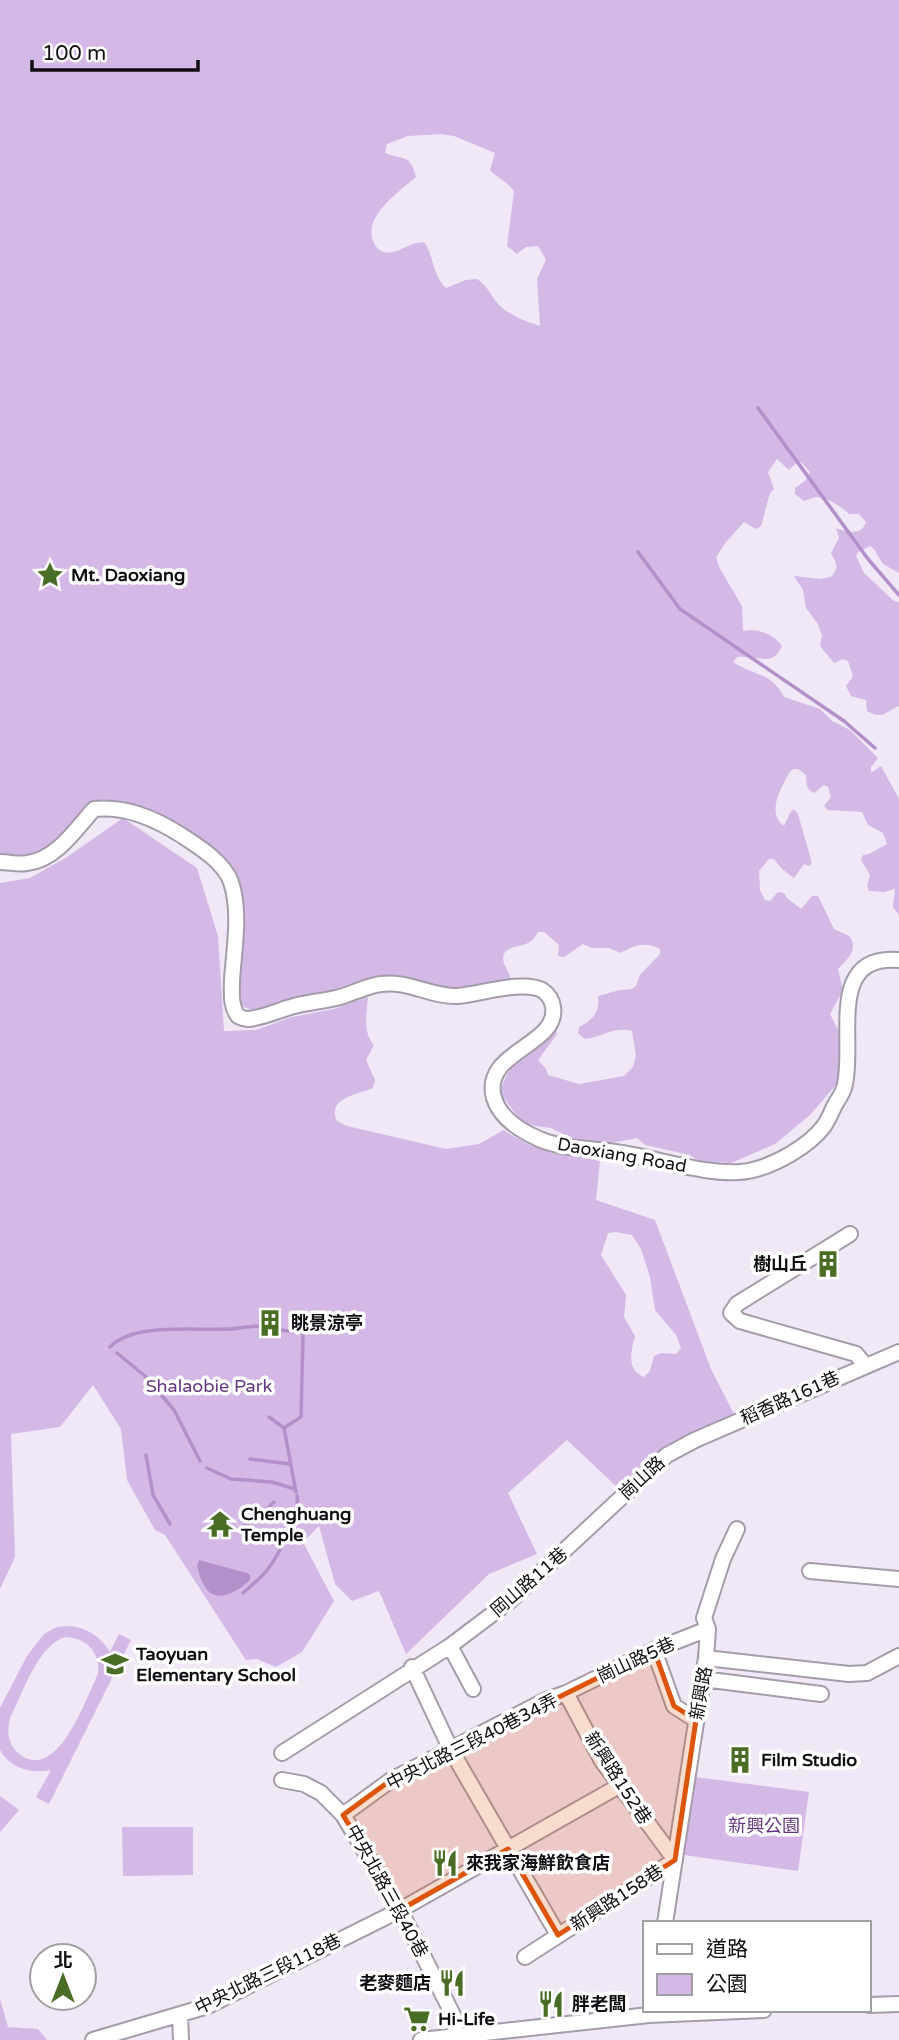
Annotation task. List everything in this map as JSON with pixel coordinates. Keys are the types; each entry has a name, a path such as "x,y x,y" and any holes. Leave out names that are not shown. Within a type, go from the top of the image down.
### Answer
{"street":[{"name":"Daoxiang Road","path":"0,862 26,864 45,859 94,809 121,809 162,823 195,844 216,862 231,880 236,918 232,999 238,1016 252,1018 297,1005 341,997 379,984 398,984 455,996 521,987 539,989 551,999 554,1013 552,1020 543,1032 510,1058 495,1075 493,1095 501,1113 518,1128 548,1143 625,1153 711,1170 751,1170 773,1163 791,1155 823,1127 845,1087 848,1064 848,1000 852,981 866,965 888,959 899,960"},
{"path":"850,1234 737,1304 731,1313 740,1321 856,1354 864,1366"},
{"name":"稻香路161巷","path":"683,1447 899,1352"},
{"name":"崗山路","path":"604,1514 667,1455 683,1447"},
{"name":"岡山路11巷","path":"282,1753 450,1646 510,1600 604,1514"},
{"path":"706,1658 708,1629 704,1618 723,1559 737,1529"},
{"path":"810,1571 899,1579"},
{"name":"崗山路5巷","path":"566,1693 654,1650 708,1629"},
{"path":"450,1646 473,1689"},
{"path":"654,1650 674,1706 696,1720"},
{"name":"新興路","path":"665,1921 706,1658 849,1674 867,1673 899,1656"},
{"name":"新興路158巷","path":"413,1669 451,1750 558,1935"},
{"path":"703,1679 821,1694"},
{"name":"中央北路三段40巷34弄","path":"344,1815 391,1780 546,1700 566,1693"},
{"name":"新興路152巷","path":"566,1693 602,1761 675,1860"},
{"name":"中央北路三段40巷","path":"282,1780 304,1784 321,1793 344,1815 400,1910 454,2017 456,2035"},
{"path":"508,1849 619,1786"},
{"name":"中央北路三段118巷","path":"93,2040 208,2006 400,1910 508,1849"},
{"name":"新興路158巷","path":"525,1957 675,1860"},
{"path":"871,2005 899,2004"},
{"path":"421,2040 650,2012"},
{"path":"180,2015 181,2040"}],"highlighted area":[{"path":"654,1650 674,1706 696,1720 675,1860 558,1935 508,1849 400,1910 343,1815 391,1780"}],"green space":[{"path":"0,0 899,0 899,573 883,564 870,546 856,556 864,573 894,601 899,602 899,706 880,715 867,711 866,700 851,696 846,686 853,676 848,661 843,659 834,663 820,646 822,636 818,624 806,608 803,590 794,576 820,579 831,577 836,568 831,553 839,538 836,528 849,532 858,531 866,522 859,514 849,514 825,499 816,497 804,501 795,494 795,488 805,481 810,472 802,463 797,462 789,470 777,459 768,472 774,489 770,493 761,526 756,529 744,522 716,557 742,606 743,631 765,633 782,646 774,657 769,659 737,657 733,662 774,683 784,697 820,709 832,721 850,730 878,758 871,767 871,773 881,766 899,799 899,915 893,907 895,889 884,892 869,891 867,886 870,875 861,860 863,855 887,844 883,833 868,825 862,812 828,810 824,806 831,797 828,787 824,785 814,793 809,790 806,775 798,769 789,773 777,800 776,814 784,826 794,809 798,814 812,863 809,866 804,864 794,878 774,859 769,859 759,871 760,890 765,900 770,901 778,892 784,893 801,909 812,896 818,896 834,929 849,936 853,945 851,954 838,969 843,990 830,1014 843,1040 839,1078 810,1115 775,1144 731,1163 717,1162 707,1166 690,1155 645,1145 637,1138 596,1146 551,1128 530,1125 520,1120 501,1094 503,1084 520,1057 551,1026 556,1029 557,1034 538,1060 548,1075 579,1084 624,1076 633,1067 636,1056 632,1031 614,1031 585,1039 578,1033 579,1027 594,1015 598,1007 598,996 636,986 640,975 660,954 660,949 650,945 640,945 621,953 583,944 564,957 558,956 559,945 544,932 538,932 528,943 510,948 504,954 503,961 511,980 501,984 443,989 415,980 256,1011 246,1008 238,1001 236,896 213,852 178,823 108,801 39,868 34,870 0,860","holes":["408,136 454,136 495,153 490,170 514,191 507,246 517,254 526,247 538,246 546,260 537,279 540,326 503,309 477,279 466,280 446,288 438,278 425,243 389,253 380,251 374,243 371,232 378,213 416,177 409,161 385,153 387,144"]},
{"name":"Shalaobie Park","path":"123,818 197,868 218,936 224,1031 256,1030 292,1017 334,1009 368,997 367,1028 374,1045 366,1060 375,1080 373,1088 339,1102 335,1114 337,1121 347,1126 446,1149 479,1144 504,1130 538,1148 562,1155 600,1160 596,1200 655,1220 711,1369 735,1416 616,1486 567,1440 508,1493 537,1554 489,1574 406,1654 379,1591 352,1601 335,1584 319,1526 303,1542 334,1601 302,1652 276,1667 257,1659 246,1660 165,1535 155,1530 127,1480 121,1429 93,1385 60,1427 11,1434 15,1557 0,1589 0,883 30,878 67,857","holes":["608,1233 632,1235 641,1249 650,1277 655,1310 676,1335 681,1348 676,1354 661,1353 654,1356 650,1371 644,1377 638,1374 632,1365 631,1354 635,1336 624,1317 626,1295 601,1255"]},
{"path":"71,1626 88,1631 110,1652 119,1634 131,1640 49,1804 36,1797 51,1770 22,1769 10,1762 0,1750 0,1708 27,1656 44,1634 57,1627","holes":["65,1637 86,1643 94,1653 98,1674 68,1735 57,1749 45,1758 32,1760 18,1753 12,1745 8,1732 10,1718 46,1650"]},
{"name":"新興公園","path":"695,1777 809,1792 798,1871 684,1855"},
{"path":"0,1796 19,1810 0,1832"},
{"path":"122,1827 193,1827 193,1875 123,1876"},
{"path":"0,1999 8,2027 38,2029 47,2040 0,2040"}],"shaded area":[{"path":"199,1560 247,1573 250,1580 235,1591 222,1596 216,1595 203,1583 197,1566"}],"waterway":[{"path":"758,408 868,559 899,595"},
{"path":"638,552 680,609 844,721 875,748"},
{"path":"110,1347 121,1339 149,1331 266,1327"},
{"path":"273,1329 303,1333 301,1417 284,1428 296,1492"},
{"path":"117,1353 145,1376 174,1410 200,1461"},
{"path":"269,1417 284,1428"},
{"path":"146,1455 153,1495 170,1524"},
{"path":"250,1459 290,1464"},
{"path":"207,1468 231,1479 272,1482 295,1489"},
{"path":"243,1593 265,1572 278,1554 296,1512 297,1496"},
{"path":"238,1529 256,1519 274,1502"}],"place":[{"name":"Mt. Daoxiang","path":"50,575"},
{"name":"樹山丘","path":"828,1264"},
{"name":"眺景涼亭","path":"270,1323"},
{"name":"Chenghuang Temple","path":"220,1524"},
{"name":"Taoyuan Elementary School","path":"115,1664"},
{"name":"Film Studio","path":"740,1760"},
{"name":"來我家海鮮飲食店","path":"445,1863"},
{"name":"老麥麵店","path":"452,1983"},
{"name":"胖老闆","path":"551,2004"},
{"name":"Hi-Life","path":"417,2019"}]}
